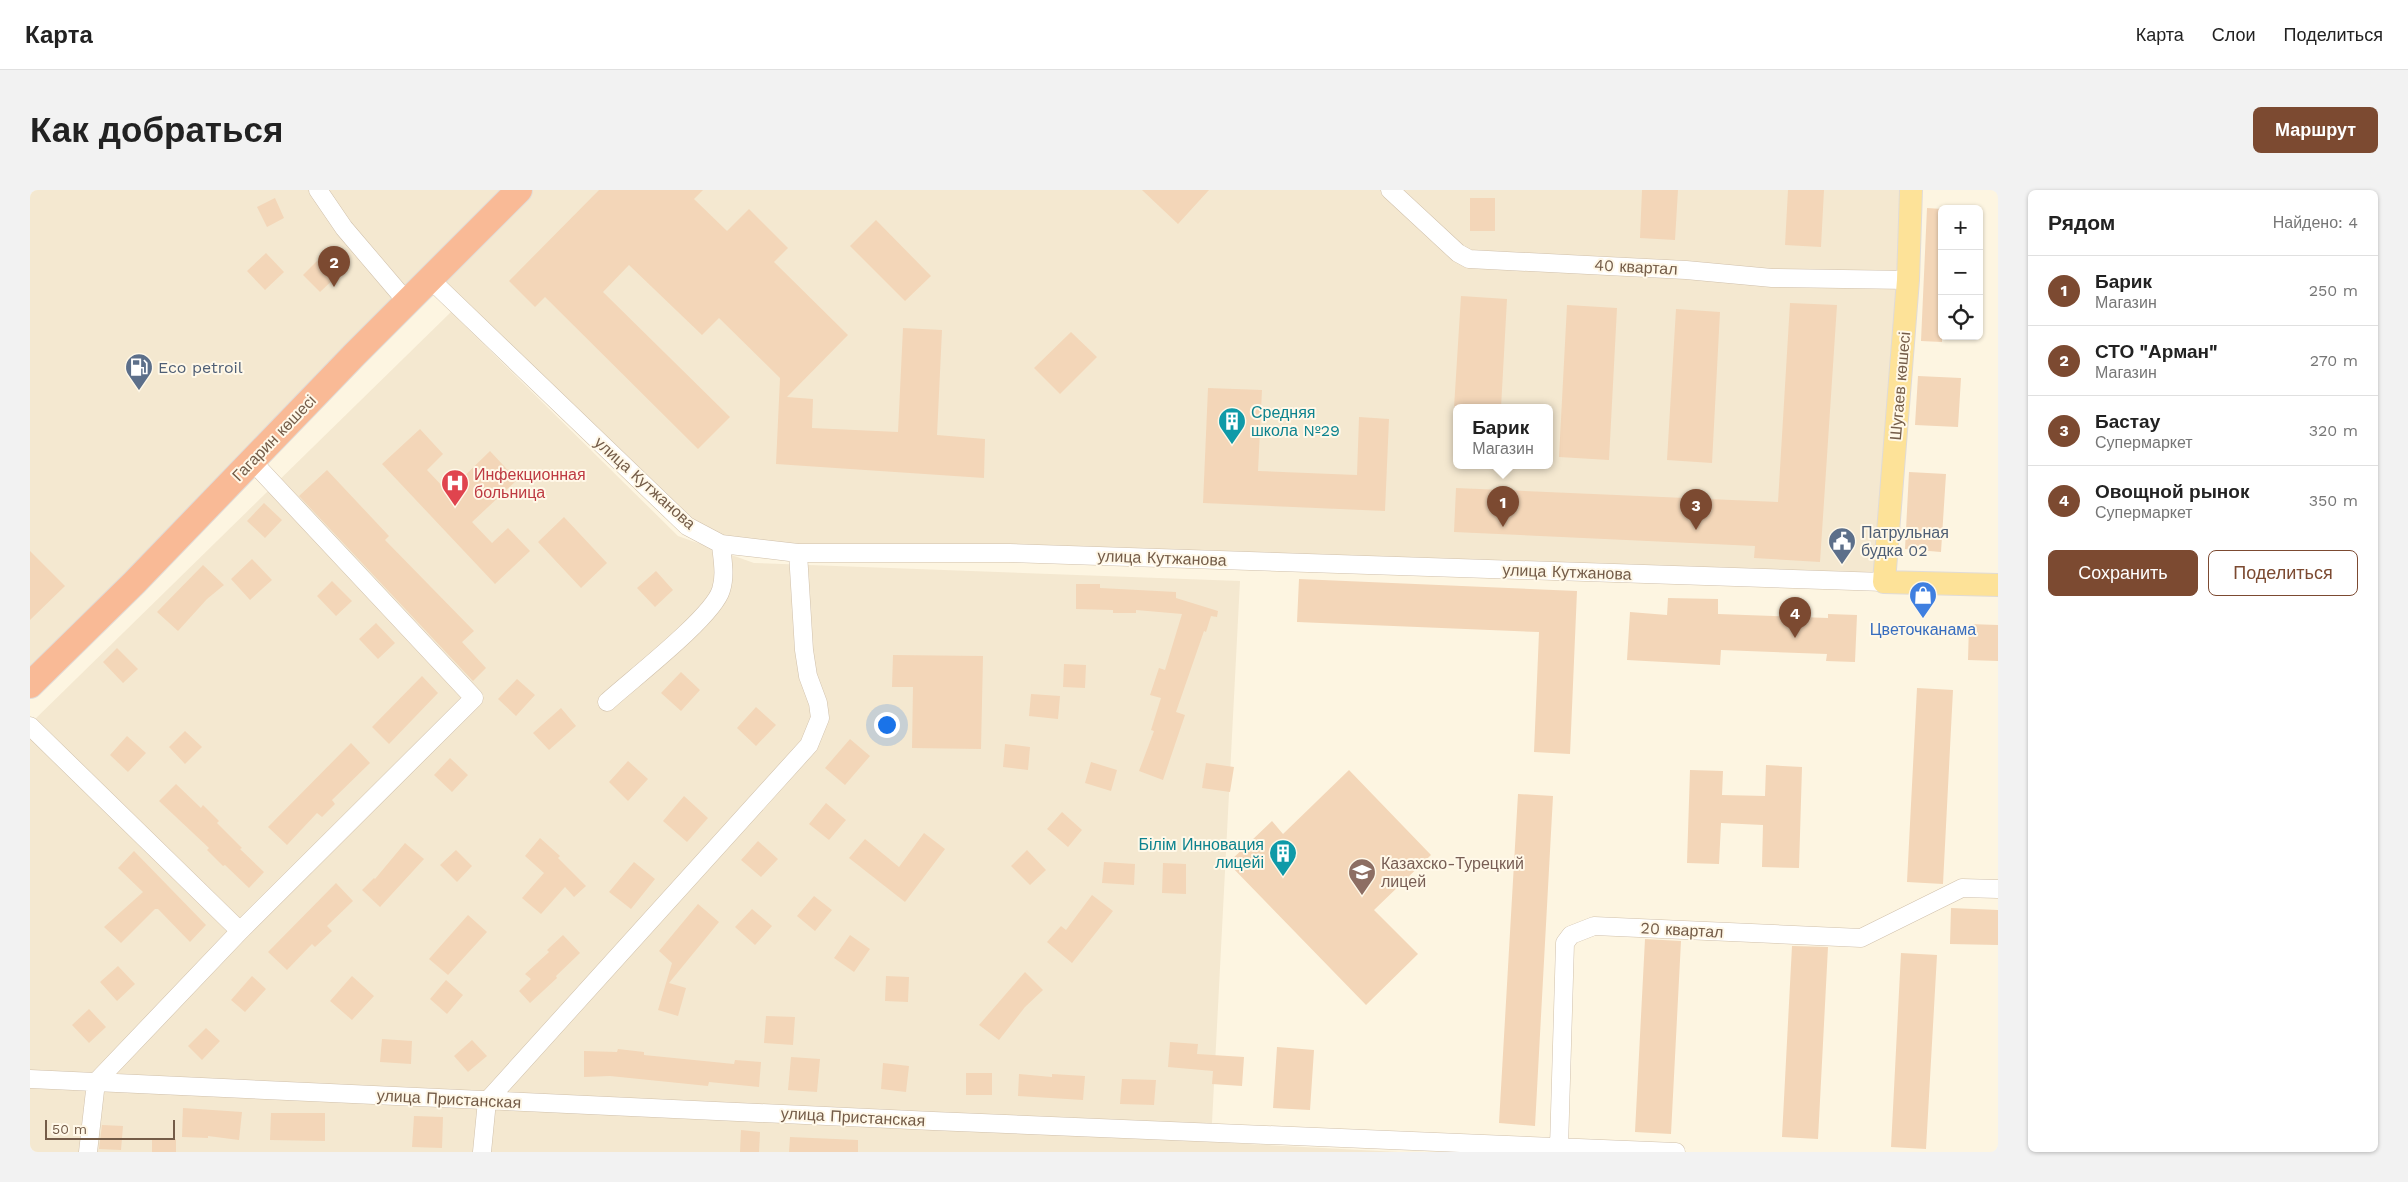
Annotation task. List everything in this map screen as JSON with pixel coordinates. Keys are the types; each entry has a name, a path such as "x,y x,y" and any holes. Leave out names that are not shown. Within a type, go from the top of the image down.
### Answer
{"highway":[{"name":"Гагарин көшесі","path":"33,675 134,583 407,302 519,190"}],"main road":[{"name":"Шугаев көшесі","path":"1884,582 1908,280 1911,190"},
{"name":"улица Кутжанова","path":"1884,582 1998,585"}],"street":[{"path":"318,190 344,228 407,302"},
{"name":"40 квартал","path":"1390,190 1458,253 1469,259 1686,270 1772,278 1908,280"},
{"name":"улица Кутжанова","path":"430,279 687,526 721,544 798,552 1009,552 1884,582"},
{"path":"88,1152 96,1082 240,932 474,698 252,461"},
{"path":"607,702 696,623 710,608 721,591 723,574 721,544"},
{"path":"482,1152 487,1101 809,746 820,718 818,703 808,676 804,650 798,552"},
{"path":"30,726 240,932"},
{"name":"20 квартал","path":"1558,1147 1565,942 1571,935 1594,926 1861,938 1962,888 1998,889"},
{"name":"улица Пристанская","path":"30,1079 1396,1146 1558,1147 1676,1152"}],"shaded area":[{"path":"30,190 504,190 30,671"},
{"path":"518,190 1900,190 1884,582 721,544 687,526 430,279"},
{"path":"451,312 678,536 754,563 1240,581 1211,1142 1399,1152 30,1152 30,724"}],"building":[{"path":"599,190 703,190 694,199 727,231 749,209 788,248 774,262 848,335 787,397 813,399 812,428 898,432 903,328 942,330 937,435 985,439 984,478 776,464 780,378 719,318 702,335 629,265 603,292 730,417 698,449 545,297 535,307 509,281"},
{"path":"1142,190 1209,190 1178,224"},
{"path":"1642,190 1678,190 1675,240 1640,238"},
{"path":"1788,190 1824,190 1821,247 1785,245"},
{"path":"275,198 284,218 267,227 257,207"},
{"path":"1470,198 1495,198 1495,231 1470,231"},
{"path":"1927,208 1938,209 1938,340 1942,340 1942,342 1921,341"},
{"path":"876,220 931,276 905,301 850,246"},
{"path":"266,253 284,272 265,290 247,271"},
{"path":"320,258 337,276 320,292 303,275"},
{"path":"1461,296 1507,299 1501,404 1454,404"},
{"path":"1790,303 1837,305 1820,562 1754,558 1755,546 1454,532 1456,488 1778,502"},
{"path":"1567,305 1617,308 1609,460 1559,457"},
{"path":"1676,309 1720,312 1712,463 1667,460"},
{"path":"1071,332 1097,357 1060,394 1034,368"},
{"path":"1918,376 1961,378 1958,427 1915,425"},
{"name":"Средняя школа №29","path":"1208,388 1262,390 1258,471 1357,475 1359,417 1389,419 1385,511 1203,503"},
{"name":"Инфекционная больница","path":"420,429 443,454 427,470 448,492 490,451 517,480 472,522 492,543 508,528 530,551 495,584 382,464"},
{"path":"327,470 389,536 385,540 474,631 462,642 486,668 473,681 299,496"},
{"path":"1909,472 1946,474 1941,552 1905,549"},
{"path":"264,503 282,520 265,538 247,521"},
{"path":"564,517 607,563 581,588 538,542"},
{"path":"30,551 65,586 30,620"},
{"path":"252,559 272,580 250,600 231,579"},
{"path":"203,565 224,585 207,599 178,631 157,612"},
{"path":"656,571 673,590 655,607 637,588"},
{"path":"1299,579 1577,591 1570,754 1534,752 1539,632 1297,622"},
{"path":"332,581 352,601 336,616 317,596"},
{"path":"1076,584 1100,584 1100,588 1176,592 1176,598 1218,611 1217,617 1211,616 1206,632 1204,631 1176,712 1185,715 1163,780 1139,771 1154,731 1151,730 1161,698 1150,695 1159,668 1165,670 1182,614 1136,610 1136,613 1113,613 1113,610 1076,609"},
{"path":"1668,598 1718,599 1718,614 1828,618 1828,614 1857,615 1855,662 1826,661 1827,654 1721,650 1720,665 1627,660 1630,612 1667,615"},
{"path":"376,623 395,643 378,659 359,639"},
{"path":"1969,624 1998,625 1998,661 1968,660"},
{"path":"117,648 138,669 123,683 103,662"},
{"path":"893,655 983,656 981,749 912,748 913,687 892,687"},
{"path":"1064,664 1086,665 1085,688 1063,687"},
{"path":"681,672 700,690 681,711 661,693"},
{"path":"422,676 438,693 389,744 372,727"},
{"path":"517,679 535,695 516,716 498,699"},
{"path":"1917,688 1953,690 1943,884 1907,882"},
{"path":"1031,694 1060,696 1058,719 1029,716"},
{"path":"756,707 776,725 756,746 737,728"},
{"path":"561,708 576,726 549,750 533,733"},
{"path":"185,731 202,747 185,764 169,747"},
{"path":"127,736 146,753 128,772 110,755"},
{"path":"850,739 870,756 845,785 825,768"},
{"path":"351,743 370,763 332,800 335,804 322,817 317,813 287,845 268,827"},
{"path":"1005,744 1030,747 1028,770 1003,767"},
{"path":"450,758 468,775 452,792 434,775"},
{"path":"628,761 648,779 628,801 609,782"},
{"path":"1091,762 1117,770 1111,791 1085,783"},
{"path":"1206,763 1234,767 1230,792 1202,788"},
{"path":"1766,765 1802,767 1799,868 1762,867 1763,825 1721,823 1719,864 1687,863 1690,770 1723,771 1722,795 1765,796"},
{"name":"Казахско-Турецкий лицей","path":"1349,770 1431,855 1374,910 1418,954 1366,1005 1228,863 1272,821 1283,834"},
{"path":"176,784 201,808 203,805 219,821 217,823 264,872 249,888 225,865 223,866 207,850 209,848 159,801"},
{"path":"1518,794 1553,796 1535,1126 1499,1123"},
{"path":"684,796 708,818 687,842 663,821"},
{"path":"826,803 846,820 829,840 809,824"},
{"path":"1062,812 1082,830 1068,847 1047,829"},
{"path":"924,833 945,849 905,902 849,858 865,839 899,867"},
{"path":"540,838 560,856 558,858 586,886 574,897 565,887 541,914 522,898 544,873 525,856"},
{"path":"758,841 778,859 761,877 741,860"},
{"path":"405,843 424,859 380,907 362,890 375,879"},
{"path":"456,850 472,866 457,882 440,865"},
{"path":"1027,850 1046,870 1030,885 1011,866"},
{"path":"134,851 206,925 190,942 158,909 155,909 121,943 104,927 143,892 118,868"},
{"path":"634,862 655,879 631,909 609,892"},
{"path":"1104,862 1135,864 1134,885 1102,883"},
{"path":"1163,863 1186,864 1186,894 1162,893"},
{"path":"336,883 353,901 327,926 332,931 315,947 312,944 287,970 268,952"},
{"path":"1092,895 1113,911 1072,963 1047,942 1061,926 1066,930"},
{"path":"814,896 832,910 815,931 797,916"},
{"path":"698,904 719,922 669,983 686,988 678,1016 658,1010 672,963 659,951"},
{"path":"1951,908 1998,910 1998,945 1950,944"},
{"path":"752,909 772,926 755,945 735,927"},
{"path":"468,915 487,932 448,975 429,959"},
{"path":"563,935 580,953 530,1003 519,991 531,979 525,974 549,952 547,950"},
{"path":"850,935 870,949 854,972 834,958"},
{"path":"1645,939 1681,941 1671,1134 1635,1132"},
{"path":"1792,946 1828,947 1818,1139 1782,1137"},
{"path":"1901,953 1937,955 1926,1149 1891,1147"},
{"path":"118,966 135,984 117,1001 100,982"},
{"path":"1025,972 1043,990 1025,1007 999,1040 979,1025"},
{"path":"252,976 266,989 245,1012 231,1000"},
{"path":"352,976 374,996 352,1020 330,1001"},
{"path":"886,976 909,977 908,1002 885,1001"},
{"path":"446,980 463,995 447,1014 430,999"},
{"path":"89,1009 106,1027 89,1043 72,1025"},
{"path":"766,1016 795,1017 793,1045 764,1043"},
{"path":"206,1028 220,1041 202,1060 188,1046"},
{"path":"382,1039 412,1041 411,1064 380,1062"},
{"path":"472,1040 487,1056 468,1072 454,1056"},
{"path":"1170,1042 1198,1044 1197,1054 1244,1057 1242,1086 1212,1084 1213,1071 1168,1067"},
{"path":"1277,1047 1314,1050 1310,1110 1273,1108"},
{"path":"618,1049 644,1052 644,1055 734,1064 735,1060 761,1062 759,1087 709,1082 708,1086 610,1076 584,1077 584,1051 617,1052"},
{"path":"791,1057 820,1059 817,1092 788,1090"},
{"path":"883,1063 909,1066 906,1092 881,1089"},
{"path":"966,1073 992,1073 992,1095 966,1095"},
{"path":"1019,1074 1052,1077 1052,1074 1085,1076 1083,1100 1018,1096"},
{"path":"1122,1079 1156,1080 1154,1105 1120,1104"},
{"path":"183,1108 242,1112 239,1140 208,1136 208,1138 182,1137"},
{"path":"271,1113 325,1113 325,1141 270,1140"},
{"path":"414,1116 443,1117 442,1148 412,1147"},
{"path":"102,1125 123,1126 121,1150 99,1149"},
{"path":"741,1130 760,1132 759,1152 740,1152"},
{"path":"790,1137 858,1140 858,1152 789,1152"},
{"path":"152,1138 176,1139 176,1152 152,1152"}],"place":[{"name":"СТО \"Арман\"","path":"334,287"},
{"name":"Eco petroil","path":"139,391"},
{"name":"Средняя школа №29","path":"1232,445"},
{"name":"Инфекционная больница","path":"455,507"},
{"name":"Барик","path":"1503,527"},
{"name":"Бастау","path":"1696,530"},
{"name":"Патрульная будка 02","path":"1842,565"},
{"name":"Цветочканама","path":"1923,619"},
{"name":"Овощной рынок","path":"1795,638"},
{"name":"Білім Инновация лицейі","path":"1283,877"},
{"name":"Казахско-Турецкий лицей","path":"1362,896"}]}
